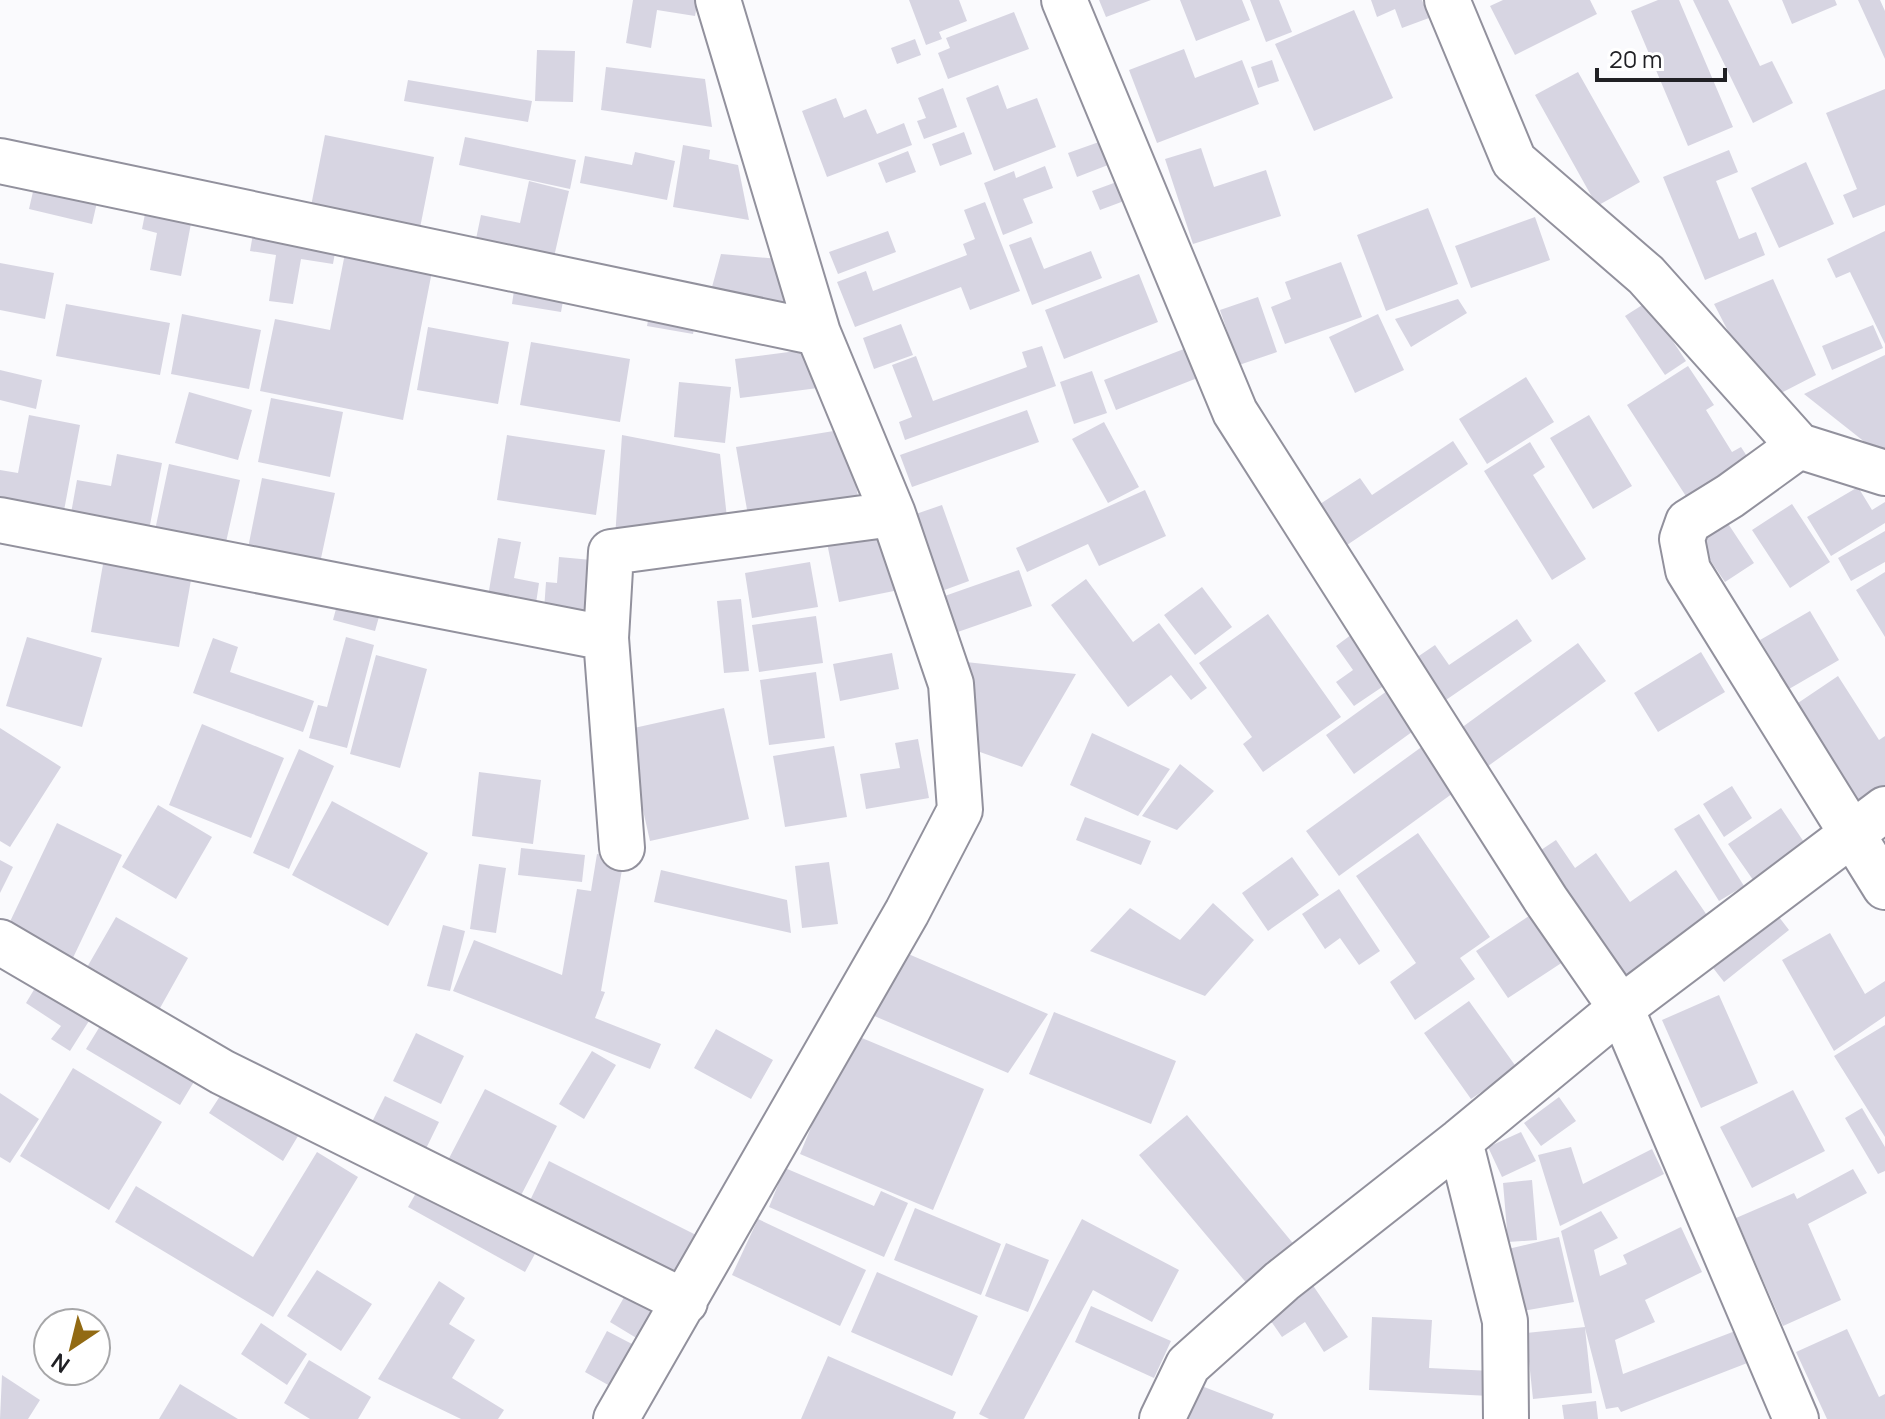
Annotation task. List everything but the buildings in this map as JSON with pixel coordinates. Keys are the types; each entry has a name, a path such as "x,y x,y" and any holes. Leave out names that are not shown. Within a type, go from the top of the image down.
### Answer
{"street":[{"path":"616,1419 907,912 960,810 951,684 893,514 818,333 718,0"},
{"path":"1064,0 1235,412 1546,900 1621,1008 1796,1419"},
{"path":"1447,0 1514,161 1646,275 1799,446 1885,473"},
{"path":"0,161 818,333"},
{"path":"1799,446 1688,522 1682,539 1688,570 1868,821 1885,887"},
{"path":"622,848 606,638 611,552 893,514"},
{"path":"0,520 606,638"},
{"path":"1162,1419 1188,1365 1282,1281 1460,1141 1621,1008 1868,821"},
{"path":"0,942 222,1072 685,1302"},
{"path":"1460,1141 1505,1321 1506,1419"}]}
